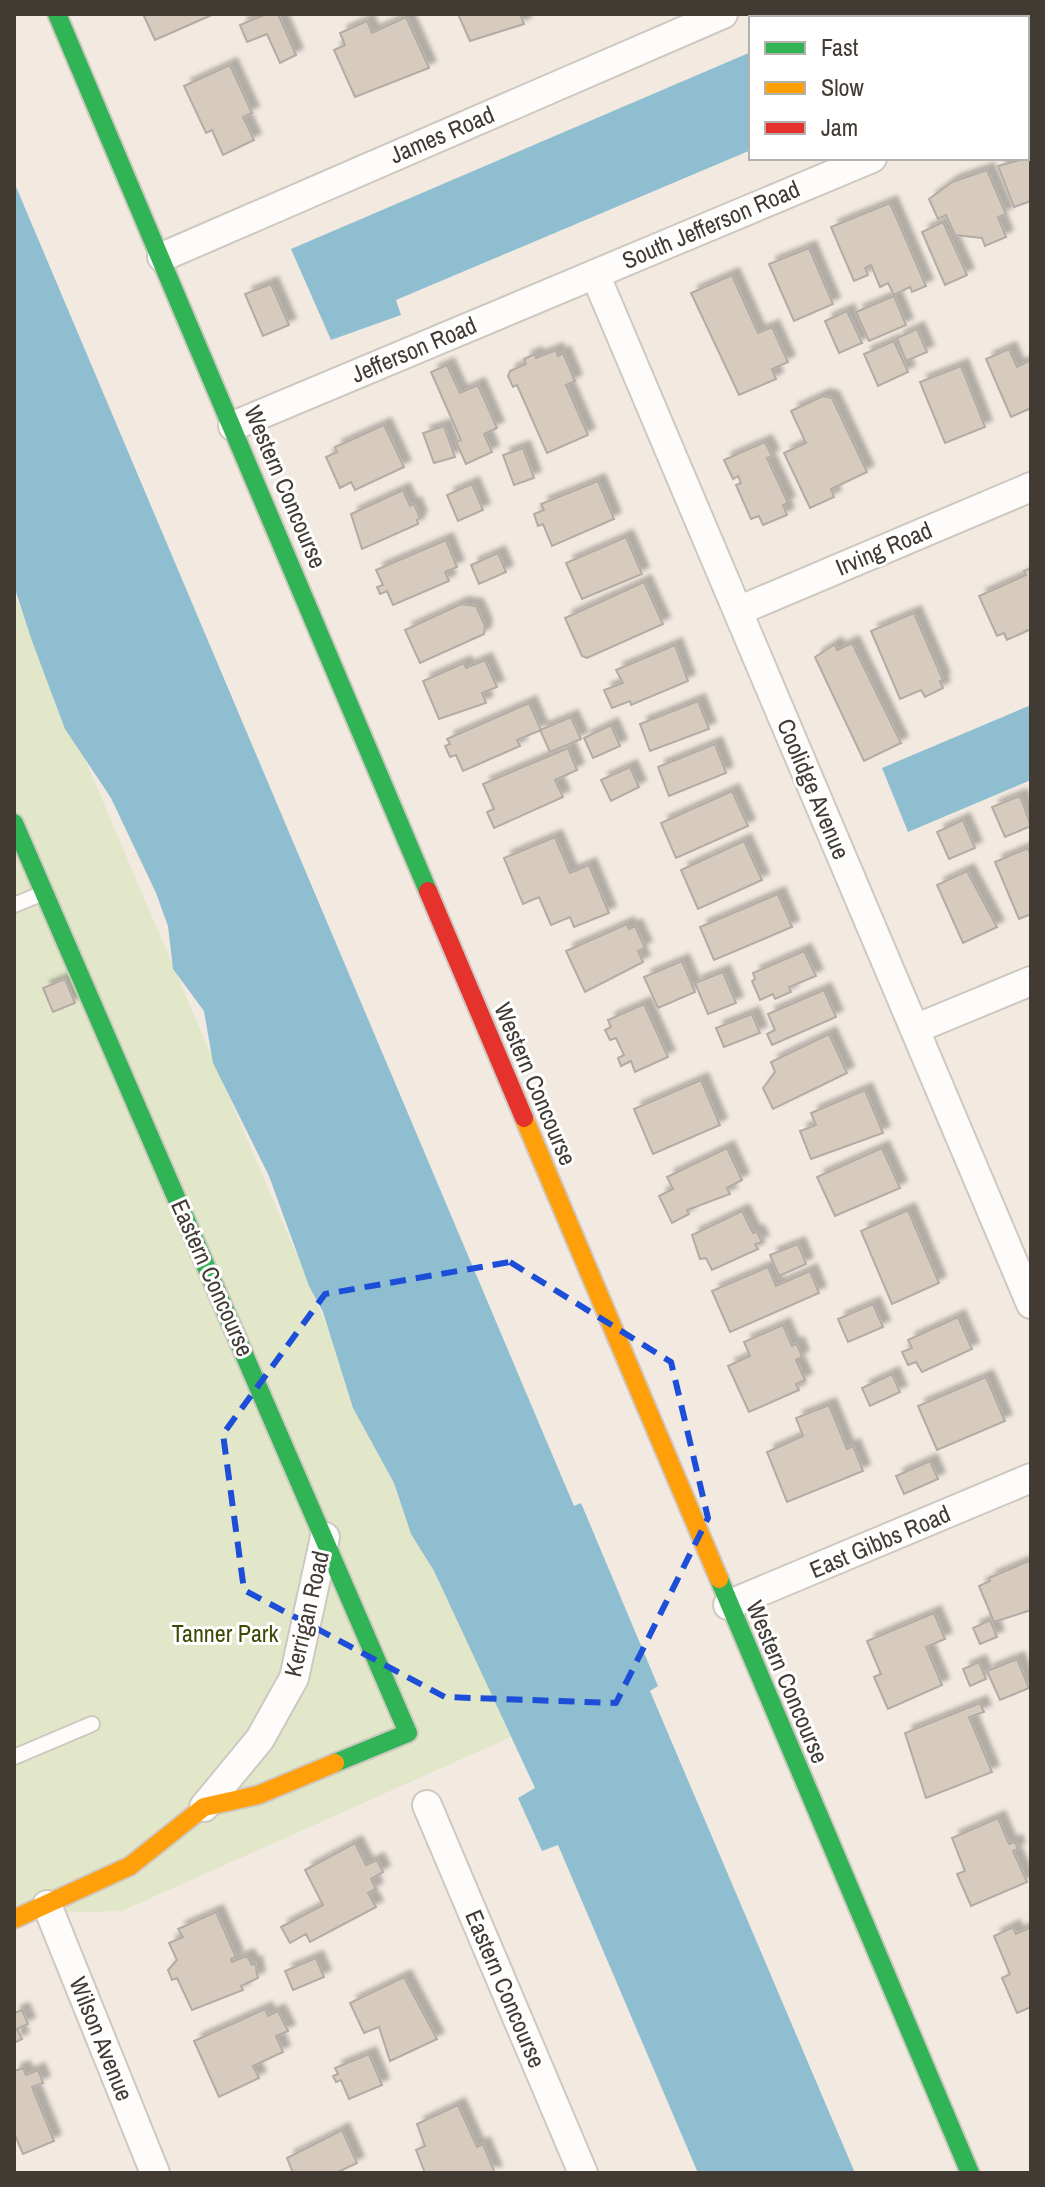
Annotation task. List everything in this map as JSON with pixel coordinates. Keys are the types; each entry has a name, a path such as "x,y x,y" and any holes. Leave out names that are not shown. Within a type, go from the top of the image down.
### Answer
{"street":[{"name":"Western Concourse","path":"57,14 970,2173"},
{"name":"James Road","path":"162,257 723,14"},
{"name":"South Jefferson Road","path":"595,274 867,160"},
{"name":"Jefferson Road","path":"233,426 595,274"},
{"name":"Coolidge Avenue","path":"595,274 1031,1304"},
{"name":"Irving Road","path":"738,611 1031,487"},
{"name":"Eastern Concourse","path":"14,823 408,1733"},
{"path":"915,1029 1031,981"},
{"name":"East Gibbs Road","path":"728,1605 1031,1478"},
{"name":"Kerrigan Road","path":"14,1919 130,1866 204,1807 260,1739 294,1678 325,1537"},
{"name":"Kerrigan Road","path":"204,1807 258,1795 408,1733"},
{"name":"Eastern Concourse","path":"427,1805 583,2173"},
{"name":"Wilson Avenue","path":"47,1905 155,2173"}],"lane":[{"path":"14,905 45,893"},
{"path":"14,1757 92,1724"}],"highlighted area":[{"path":"510,1262 671,1362 708,1518 616,1703 445,1697 244,1590 223,1434 325,1294"}],"green space":[{"name":"Tanner Park","path":"14,593 394,1483 411,1534 434,1571 511,1737 122,1911 14,1914"}],"water":[{"path":"1031,14 1031,31 1029,16 834,16"},
{"path":"749,53 749,151 396,300 401,315 331,340 291,249"},
{"path":"14,182 574,1506 581,1503 658,1686 650,1691 855,2173 698,2173 558,1845 542,1851 518,1798 535,1788 434,1571 411,1534 394,1483 353,1408 323,1312 309,1286 269,1176 213,1063 204,1011 173,969 168,926 156,893 111,798 65,729 14,586"},
{"path":"1031,705 1031,780 908,832 882,768"}],"building":[{"path":"143,14 214,14 155,40"},
{"path":"266,14 278,14 296,55 280,63 267,34 247,42 240,25"},
{"path":"458,14 520,14 524,24 470,41"},
{"path":"406,17 429,68 355,97 334,50 345,45 340,33 367,21 372,33"},
{"path":"230,65 252,113 243,117 254,140 223,155 212,130 206,133 184,86"},
{"path":"1031,153 1031,201 1014,207 998,166 1029,160"},
{"path":"987,170 1006,214 998,217 1006,237 985,246 982,238 955,235 946,215 938,219 929,199 952,182"},
{"path":"890,203 926,286 912,292 910,287 894,295 888,283 880,287 871,265 865,268 868,275 854,281 831,227"},
{"path":"943,222 967,275 945,285 922,232"},
{"path":"809,248 833,304 794,321 769,264"},
{"path":"732,275 758,333 772,327 788,362 772,369 776,379 739,395 691,293"},
{"path":"271,284 289,325 263,336 245,294"},
{"path":"894,296 906,325 869,341 856,312"},
{"path":"847,311 862,343 839,353 825,321"},
{"path":"917,329 927,352 906,361 897,338"},
{"path":"894,341 908,372 878,386 864,354"},
{"path":"1009,349 1017,367 1031,360 1031,408 1011,417 986,359"},
{"path":"556,350 558,356 563,353 575,381 566,385 588,435 547,453 517,385 513,387 508,376 510,371 526,364 524,359"},
{"path":"447,365 460,393 478,385 497,428 484,434 492,452 466,464 456,442 461,440 431,372"},
{"path":"961,366 985,427 945,443 920,382"},
{"path":"823,396 832,398 867,472 831,489 834,497 810,508 784,453 806,443 791,411"},
{"path":"384,425 404,467 355,490 351,482 340,488 326,457 337,452 335,447"},
{"path":"444,426 455,457 434,463 423,433"},
{"path":"765,442 772,456 767,458 788,503 783,505 787,515 763,525 759,516 751,519 736,485 741,483 738,476 733,479 724,460"},
{"path":"523,448 534,478 514,485 503,455"},
{"path":"598,481 614,519 552,546 543,524 538,526 534,514 544,510 541,504"},
{"path":"472,484 483,510 458,521 447,495"},
{"path":"403,490 410,506 414,504 420,518 418,524 362,549 351,514"},
{"path":"626,537 642,574 582,599 566,563"},
{"path":"446,540 457,567 445,572 449,581 393,605 387,591 380,594 377,587 383,585 376,570"},
{"path":"498,553 506,572 479,584 471,565"},
{"path":"1031,568 1031,629 1007,640 1004,633 997,636 979,596 1026,575 1024,571"},
{"path":"644,582 663,624 587,658 582,656 565,618"},
{"path":"461,604 476,606 485,626 484,634 420,663 405,630"},
{"path":"914,613 943,680 940,681 943,688 925,697 921,690 900,699 871,631"},
{"path":"852,643 901,743 864,761 815,657 835,644 837,650"},
{"path":"675,645 688,681 631,705 630,701 612,708 604,690 623,683 616,670"},
{"path":"485,660 497,687 482,693 486,703 439,719 423,681 464,663 466,668"},
{"path":"698,701 709,729 650,751 640,724"},
{"path":"529,703 541,730 517,740 520,746 463,771 456,755 450,757 445,746 450,744 447,739"},
{"path":"571,717 581,739 550,752 540,730"},
{"path":"611,725 620,746 593,758 584,738"},
{"path":"715,744 726,773 669,796 658,767"},
{"path":"568,748 577,770 555,780 563,797 494,828 487,812 494,809 483,784"},
{"path":"630,767 639,787 611,801 601,780"},
{"path":"732,791 748,826 676,858 661,823"},
{"path":"1020,796 1031,826 1005,837 992,807"},
{"path":"963,820 975,848 949,859 937,832"},
{"path":"555,837 570,873 589,865 609,913 574,927 570,917 551,925 539,897 523,904 504,858"},
{"path":"744,841 762,880 698,909 681,870"},
{"path":"1028,848 1031,856 1031,914 1019,919 995,862"},
{"path":"967,871 997,927 963,943 937,885"},
{"path":"778,894 792,927 714,960 700,927"},
{"path":"627,924 629,929 635,926 645,948 638,951 643,962 585,992 566,951"},
{"path":"804,951 816,976 789,987 791,992 775,999 773,994 760,1000 752,981 755,979 753,973"},
{"path":"682,961 695,992 658,1008 644,977"},
{"path":"723,972 736,1003 708,1014 695,983"},
{"path":"65,979 75,1003 53,1012 43,988"},
{"path":"824,990 836,1017 772,1045 767,1034 775,1030 768,1014"},
{"path":"644,1004 668,1057 635,1072 631,1061 621,1066 618,1058 624,1055 616,1038 610,1040 605,1030 611,1027 608,1020"},
{"path":"752,1014 760,1033 724,1047 716,1028"},
{"path":"829,1034 847,1073 773,1109 763,1088 775,1072 771,1062"},
{"path":"701,1080 720,1125 653,1154 634,1109"},
{"path":"865,1090 883,1133 811,1159 800,1131 816,1125 811,1113"},
{"path":"727,1148 742,1180 727,1188 730,1194 687,1210 689,1214 672,1223 659,1196 673,1189 667,1177"},
{"path":"882,1148 900,1188 835,1216 817,1177"},
{"path":"908,1210 939,1283 892,1304 861,1231"},
{"path":"742,1211 753,1233 757,1232 762,1242 755,1244 758,1249 712,1270 706,1258 700,1259 692,1235"},
{"path":"798,1244 806,1264 779,1276 770,1255"},
{"path":"768,1267 776,1286 810,1271 819,1293 730,1332 712,1291"},
{"path":"873,1304 883,1327 848,1342 838,1319"},
{"path":"958,1317 972,1349 922,1372 916,1362 908,1365 902,1352 912,1348 908,1340"},
{"path":"783,1325 792,1346 797,1344 802,1357 796,1360 805,1380 796,1384 799,1390 749,1412 728,1366 750,1356 744,1342"},
{"path":"892,1374 900,1392 870,1406 862,1388"},
{"path":"986,1377 1005,1421 937,1450 918,1406"},
{"path":"829,1405 847,1449 853,1446 863,1471 787,1502 767,1452 803,1436 796,1418"},
{"path":"930,1461 938,1479 904,1494 896,1476"},
{"path":"1031,1560 1031,1610 994,1622 979,1586 990,1581 989,1578"},
{"path":"934,1613 945,1639 926,1647 942,1685 888,1709 874,1677 881,1674 867,1641"},
{"path":"990,1620 997,1637 980,1644 973,1628"},
{"path":"1017,1659 1029,1688 1000,1700 987,1671"},
{"path":"979,1662 986,1679 970,1686 963,1669"},
{"path":"980,1703 984,1712 969,1717 992,1772 926,1798 905,1733"},
{"path":"998,1818 1009,1844 1015,1842 1018,1849 1013,1851 1027,1882 971,1906 957,1874 965,1871 952,1838"},
{"path":"355,1843 366,1865 377,1860 383,1872 371,1879 376,1889 368,1893 376,1907 310,1942 306,1934 290,1943 281,1927 323,1905 305,1870"},
{"path":"216,1912 236,1957 231,1959 232,1962 247,1956 252,1965 255,1963 258,1978 241,1986 243,1990 192,2010 177,1978 172,1980 168,1970 177,1960 169,1943 183,1937 178,1929"},
{"path":"1013,1927 1016,1934 1031,1927 1031,2007 1017,2013 1002,1978 1010,1974 994,1936"},
{"path":"316,1958 324,1977 293,1990 285,1971"},
{"path":"404,1977 437,2039 390,2061 379,2027 364,2033 350,2003"},
{"path":"265,2009 268,2016 278,2011 288,2031 276,2036 283,2052 253,2066 259,2078 219,2097 194,2041"},
{"path":"22,2010 28,2024 17,2029 22,2039 14,2043 14,2013"},
{"path":"369,2054 382,2085 349,2099 341,2080 336,2082 333,2076 338,2074 335,2068"},
{"path":"23,2068 26,2075 38,2070 43,2083 32,2087 54,2141 23,2154 14,2133 14,2071"},
{"path":"458,2105 477,2147 483,2144 495,2173 425,2173 416,2150 425,2146 417,2124"},
{"path":"342,2130 357,2163 336,2173 293,2173 287,2158"}],"traffic: fast":[{"path":"57,14 428,891"},
{"path":"14,823 408,1733 335,1763"},
{"path":"719,1579 970,2173"}],"traffic: slow":[{"path":"524,1118 719,1579"},
{"path":"14,1919 130,1866 204,1807 258,1795 335,1763"}],"traffic: jam":[{"path":"428,891 524,1118"}]}
